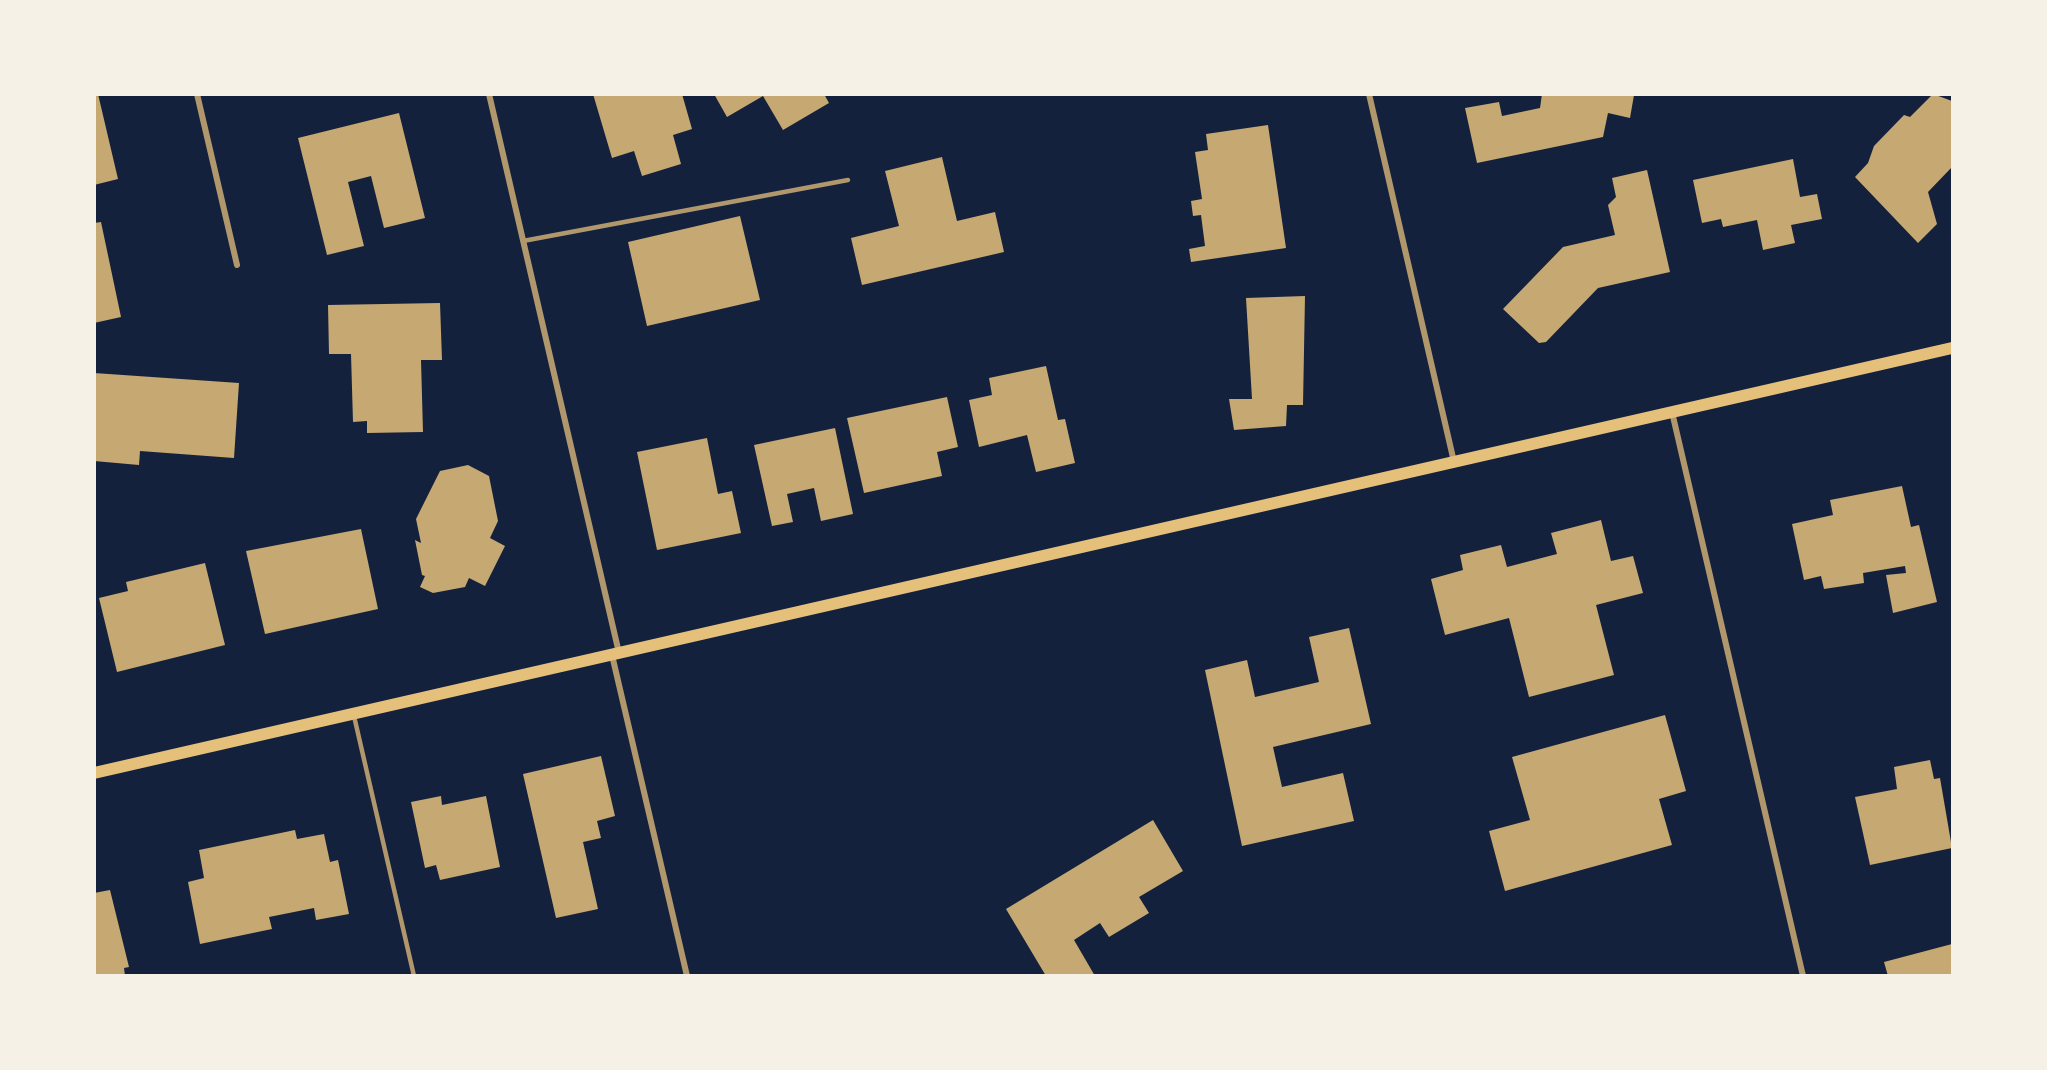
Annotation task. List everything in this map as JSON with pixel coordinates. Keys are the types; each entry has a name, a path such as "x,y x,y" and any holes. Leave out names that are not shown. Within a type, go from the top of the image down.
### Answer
{"main road":[{"path":"94,773 1953,348"}],"street":[{"path":"197,94 237,265"},
{"path":"489,94 687,975"},
{"path":"1369,94 1454,462"},
{"path":"1672,412 1803,975"}],"lane":[{"path":"523,241 848,180"},
{"path":"353,714 414,975"}],"building":[{"path":"94,94 98,94 118,179 94,185"},
{"path":"593,94 682,94 692,129 673,135 681,164 642,176 634,151 612,158"},
{"path":"714,94 824,94 829,103 783,130 763,96 727,117"},
{"path":"1542,94 1634,95 1630,118 1608,113 1603,137 1477,163 1465,108 1499,102 1502,116 1540,108"},
{"path":"1933,94 1952,101 1952,167 1928,192 1937,224 1918,243 1855,177 1868,163 1874,146 1904,115 1910,117"},
{"path":"399,113 425,218 384,228 371,176 348,182 364,246 327,255 298,138"},
{"path":"1268,125 1286,248 1191,262 1189,249 1205,246 1201,215 1193,216 1191,201 1202,199 1195,152 1208,150 1206,134"},
{"path":"942,157 957,221 995,212 1004,252 862,285 851,238 899,226 885,171"},
{"path":"1793,159 1800,197 1817,194 1822,219 1791,225 1795,243 1763,250 1757,220 1723,227 1721,219 1702,223 1693,180"},
{"path":"1647,170 1670,272 1598,288 1546,342 1539,343 1503,309 1563,247 1615,235 1608,205 1616,197 1612,178"},
{"path":"740,216 760,300 647,326 628,242"},
{"path":"101,222 121,317 94,323 94,223"},
{"path":"1305,296 1303,405 1287,405 1286,426 1234,430 1229,399 1252,399 1246,298"},
{"path":"440,303 442,360 421,360 423,432 367,433 367,421 353,422 351,354 329,354 328,305"},
{"path":"1046,366 1058,420 1065,419 1075,463 1036,472 1027,435 979,447 969,400 992,395 989,378"},
{"path":"94,373 239,383 234,458 140,451 139,465 94,461"},
{"path":"947,397 958,447 937,452 942,476 864,493 847,418"},
{"path":"835,428 853,514 821,521 814,488 787,494 793,522 772,526 754,445"},
{"path":"707,438 718,494 732,491 741,533 657,550 637,452"},
{"path":"468,465 489,476 498,521 490,538 505,546 485,586 469,578 465,587 433,593 420,587 425,576 422,575 415,540 421,543 416,519 440,471"},
{"path":"1902,486 1911,527 1919,525 1937,602 1893,613 1886,575 1906,573 1905,566 1863,573 1864,583 1824,589 1821,576 1804,580 1792,524 1833,515 1830,500"},
{"path":"1601,520 1611,561 1633,556 1643,593 1596,605 1614,675 1529,697 1509,618 1445,635 1431,579 1463,570 1460,555 1501,545 1507,567 1557,554 1551,533"},
{"path":"361,529 378,609 265,634 246,551"},
{"path":"205,563 225,645 117,672 99,598 128,591 126,582"},
{"path":"1349,628 1371,724 1273,747 1282,787 1343,773 1354,821 1242,846 1205,670 1247,660 1255,697 1319,682 1309,637"},
{"path":"1665,715 1686,791 1659,799 1672,845 1505,891 1489,831 1530,820 1512,757"},
{"path":"601,756 615,816 597,821 601,838 583,842 598,909 556,918 523,774"},
{"path":"1930,760 1934,779 1940,778 1952,848 1870,865 1855,797 1897,789 1894,767"},
{"path":"441,796 442,805 486,796 500,867 440,880 436,865 425,868 411,802"},
{"path":"1153,820 1183,871 1139,897 1149,913 1109,937 1100,923 1074,940 1095,976 1046,976 1006,909"},
{"path":"295,830 297,839 324,834 330,862 338,860 349,914 316,920 314,908 269,917 272,929 200,944 188,882 204,878 199,850"},
{"path":"110,890 129,967 124,968 125,976 94,976 94,893"},
{"path":"1952,944 1952,976 1888,976 1884,962"}]}
